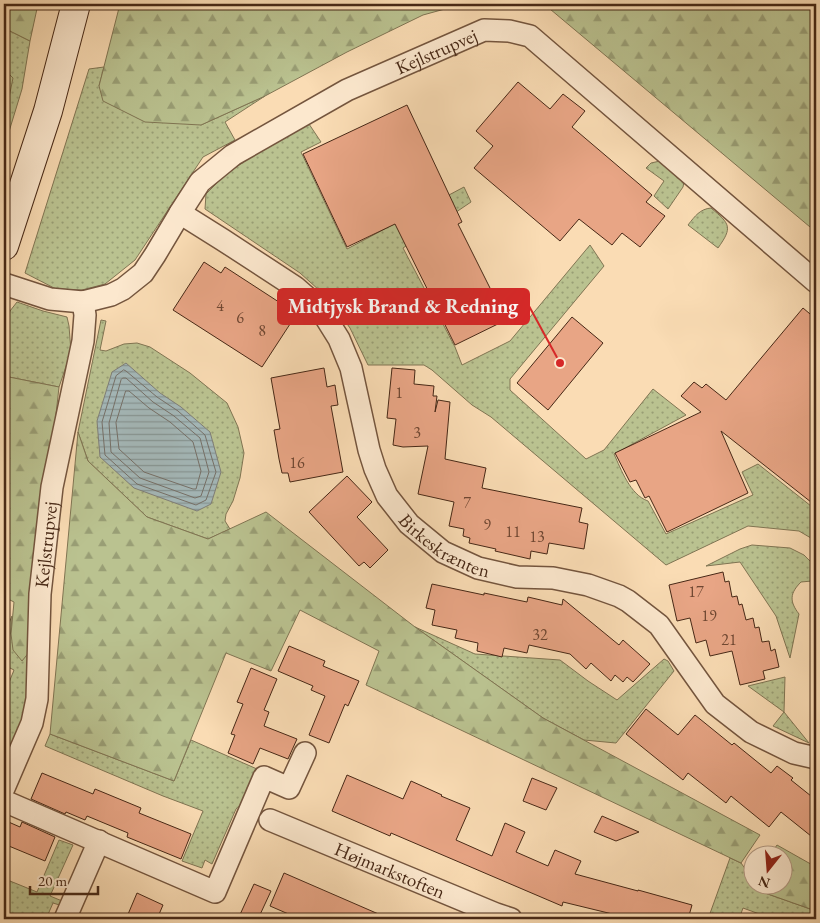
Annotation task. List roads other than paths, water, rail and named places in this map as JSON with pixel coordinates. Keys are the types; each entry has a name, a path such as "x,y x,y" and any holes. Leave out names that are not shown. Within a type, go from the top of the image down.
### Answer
{"street":[{"path":"4,246 48,111 76,4"},
{"name":"Kejlstrupvej","path":"4,284 50,299 83,302 111,295 123,289 143,272 200,182 233,155 347,90 484,30 509,31 530,36 816,282"},
{"name":"Birkeskrænten","path":"180,213 295,287 324,315 339,339 351,368 375,469 387,496 409,524 443,552 478,568 516,577 553,578 588,585 628,601 659,625 715,704 751,732 794,754 816,758"},
{"name":"Kejlstrupvej","path":"4,786 32,723 36,699 40,594 52,487 83,340 85,315 83,302"},
{"path":"4,801 215,892 264,777 290,788 305,752"},
{"name":"Højmarkstoften","path":"270,820 487,911 511,919"},
{"path":"65,919 99,841"}],"water":[{"path":"126,363 160,393 181,407 210,432 221,472 211,504 197,511 134,488 100,457 97,421 112,372"}],"place":[{"name":"Midtjysk Brand & Redning","path":"560,363"}]}
